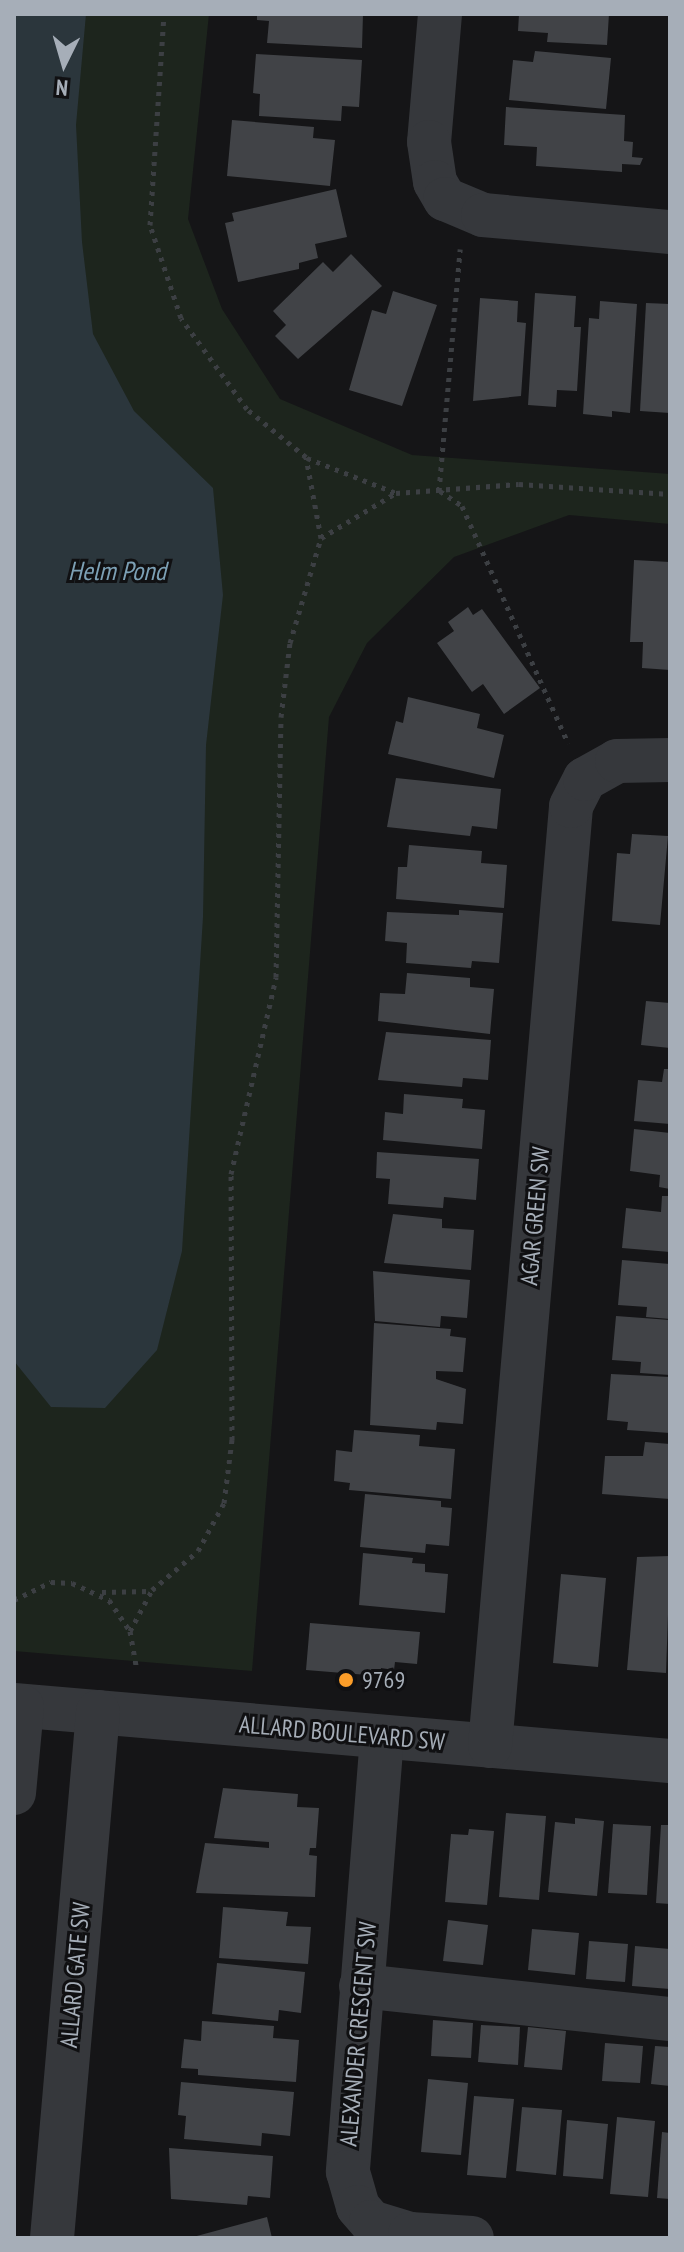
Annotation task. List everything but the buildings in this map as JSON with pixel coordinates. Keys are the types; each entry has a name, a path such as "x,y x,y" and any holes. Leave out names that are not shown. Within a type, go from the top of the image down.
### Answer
{"street":[{"path":"440,14 430,165 445,199 463,209 670,232"},
{"path":"585,779 617,761 670,760"},
{"name":"AGAR GREEN SW","path":"490,1746 570,820 585,779"},
{"path":"14,1793 18,1706"},
{"name":"ALLARD BOULEVARD SW","path":"18,1706 670,1761"},
{"name":"ALLARD GATE SW","path":"52,2238 98,1712"},
{"name":"ALEXANDER CRESCENT SW","path":"382,1737 348,2149 358,2207 371,2222 389,2231 472,2238"},
{"path":"361,1986 670,2019"}],"path":[{"path":"164,14 150,225 181,318 247,409 306,457 396,493 519,484 670,494"},
{"path":"439,491 463,209"},
{"path":"130,1631 152,1590 198,1551 224,1503 230,1473 231,1174 276,977 281,717 290,643 321,538 306,457"},
{"path":"439,491 462,506 585,779"},
{"path":"321,538 396,493"},
{"path":"14,1600 51,1582 97,1591 152,1590"},
{"path":"97,1591 130,1631 137,1669"}],"shaded area":[{"path":"14,14 209,14 188,219 222,309 280,399 412,455 670,474 670,524 569,515 454,557 367,643 329,717 252,1671 14,1651"}],"water":[{"name":"Helm Pond","path":"14,14 86,14 76,125 82,242 93,334 134,411 213,488 223,595 206,745 203,917 182,1251 157,1350 105,1408 51,1407 14,1361"}],"place":[{"name":"9769","path":"346,1680"}]}
